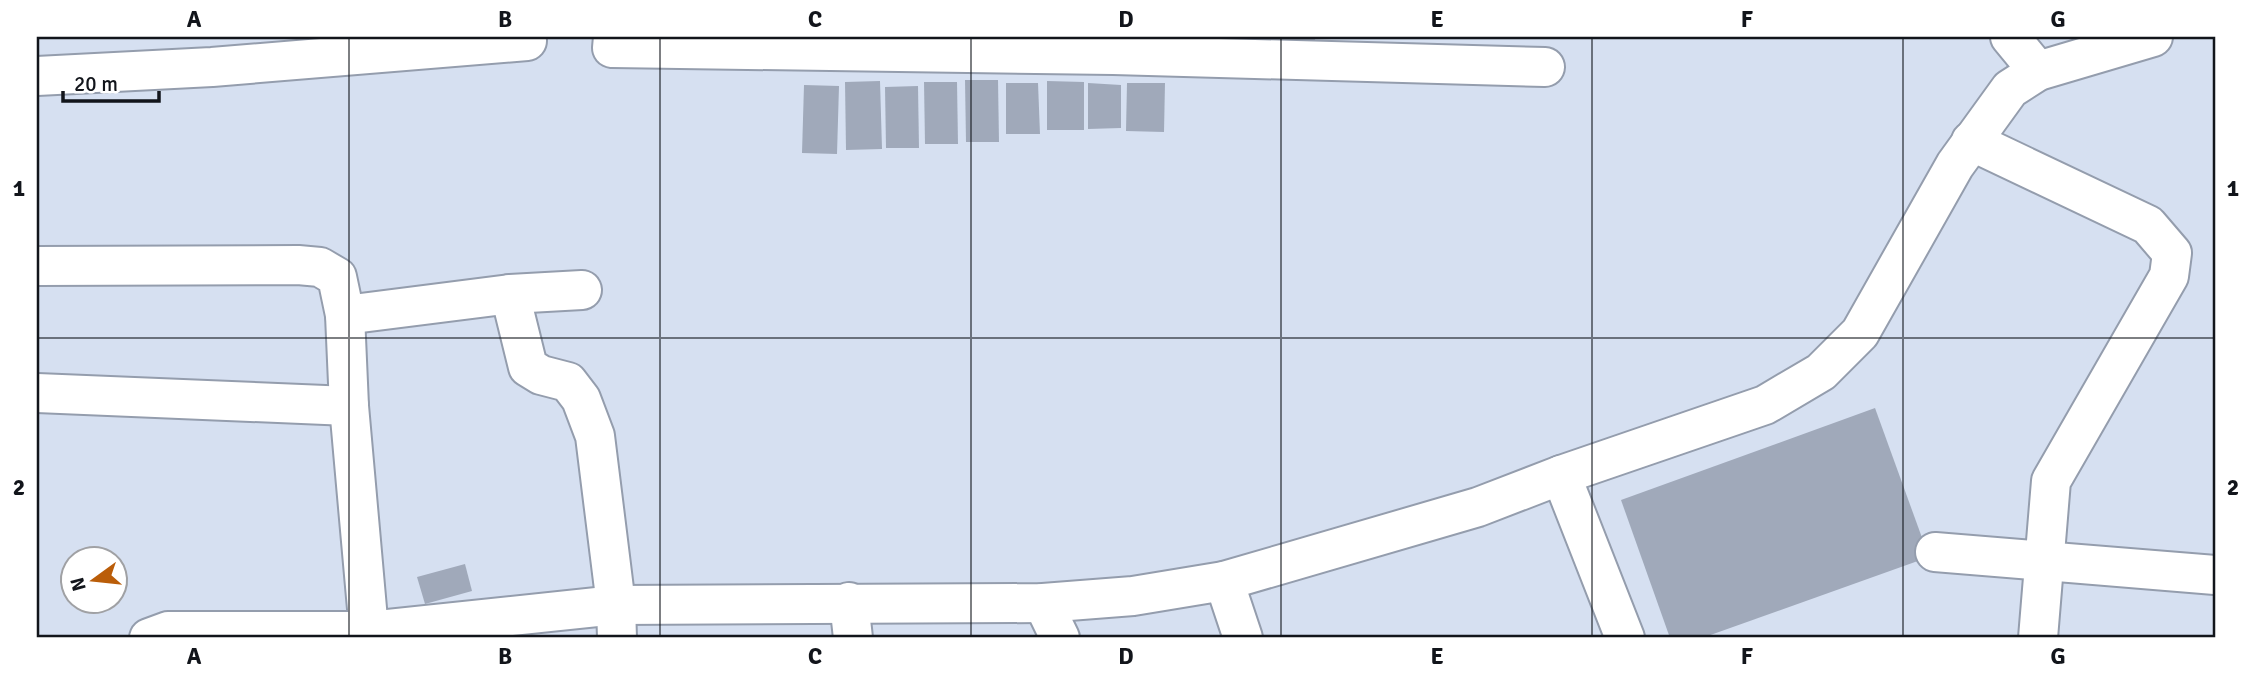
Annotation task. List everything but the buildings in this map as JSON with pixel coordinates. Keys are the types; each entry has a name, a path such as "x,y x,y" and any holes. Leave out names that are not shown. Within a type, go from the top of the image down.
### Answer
{"street":[{"path":"613,37 612,48 1114,46 1545,67"},
{"path":"2010,37 2038,71"},
{"path":"149,638 168,631 394,632 617,622 851,620 1133,596 1224,581 1478,507 1561,475 1766,405 1821,372 1860,333 1955,165 2010,89 2038,71 2153,37"},
{"path":"37,76 212,67 527,41"},
{"path":"1971,141 2148,225 2172,253 2169,276 2051,481 2038,638"},
{"path":"37,266 298,265 320,267 337,277 345,315 349,406 394,632"},
{"path":"345,315 510,294 582,290"},
{"path":"510,294 528,367 568,382 581,399 595,436 617,622"},
{"path":"37,393 349,406"},
{"path":"1561,475 1625,638"},
{"path":"1935,552 2215,575"},
{"path":"1224,581 1243,638"},
{"path":"1043,603 1060,638"}]}
